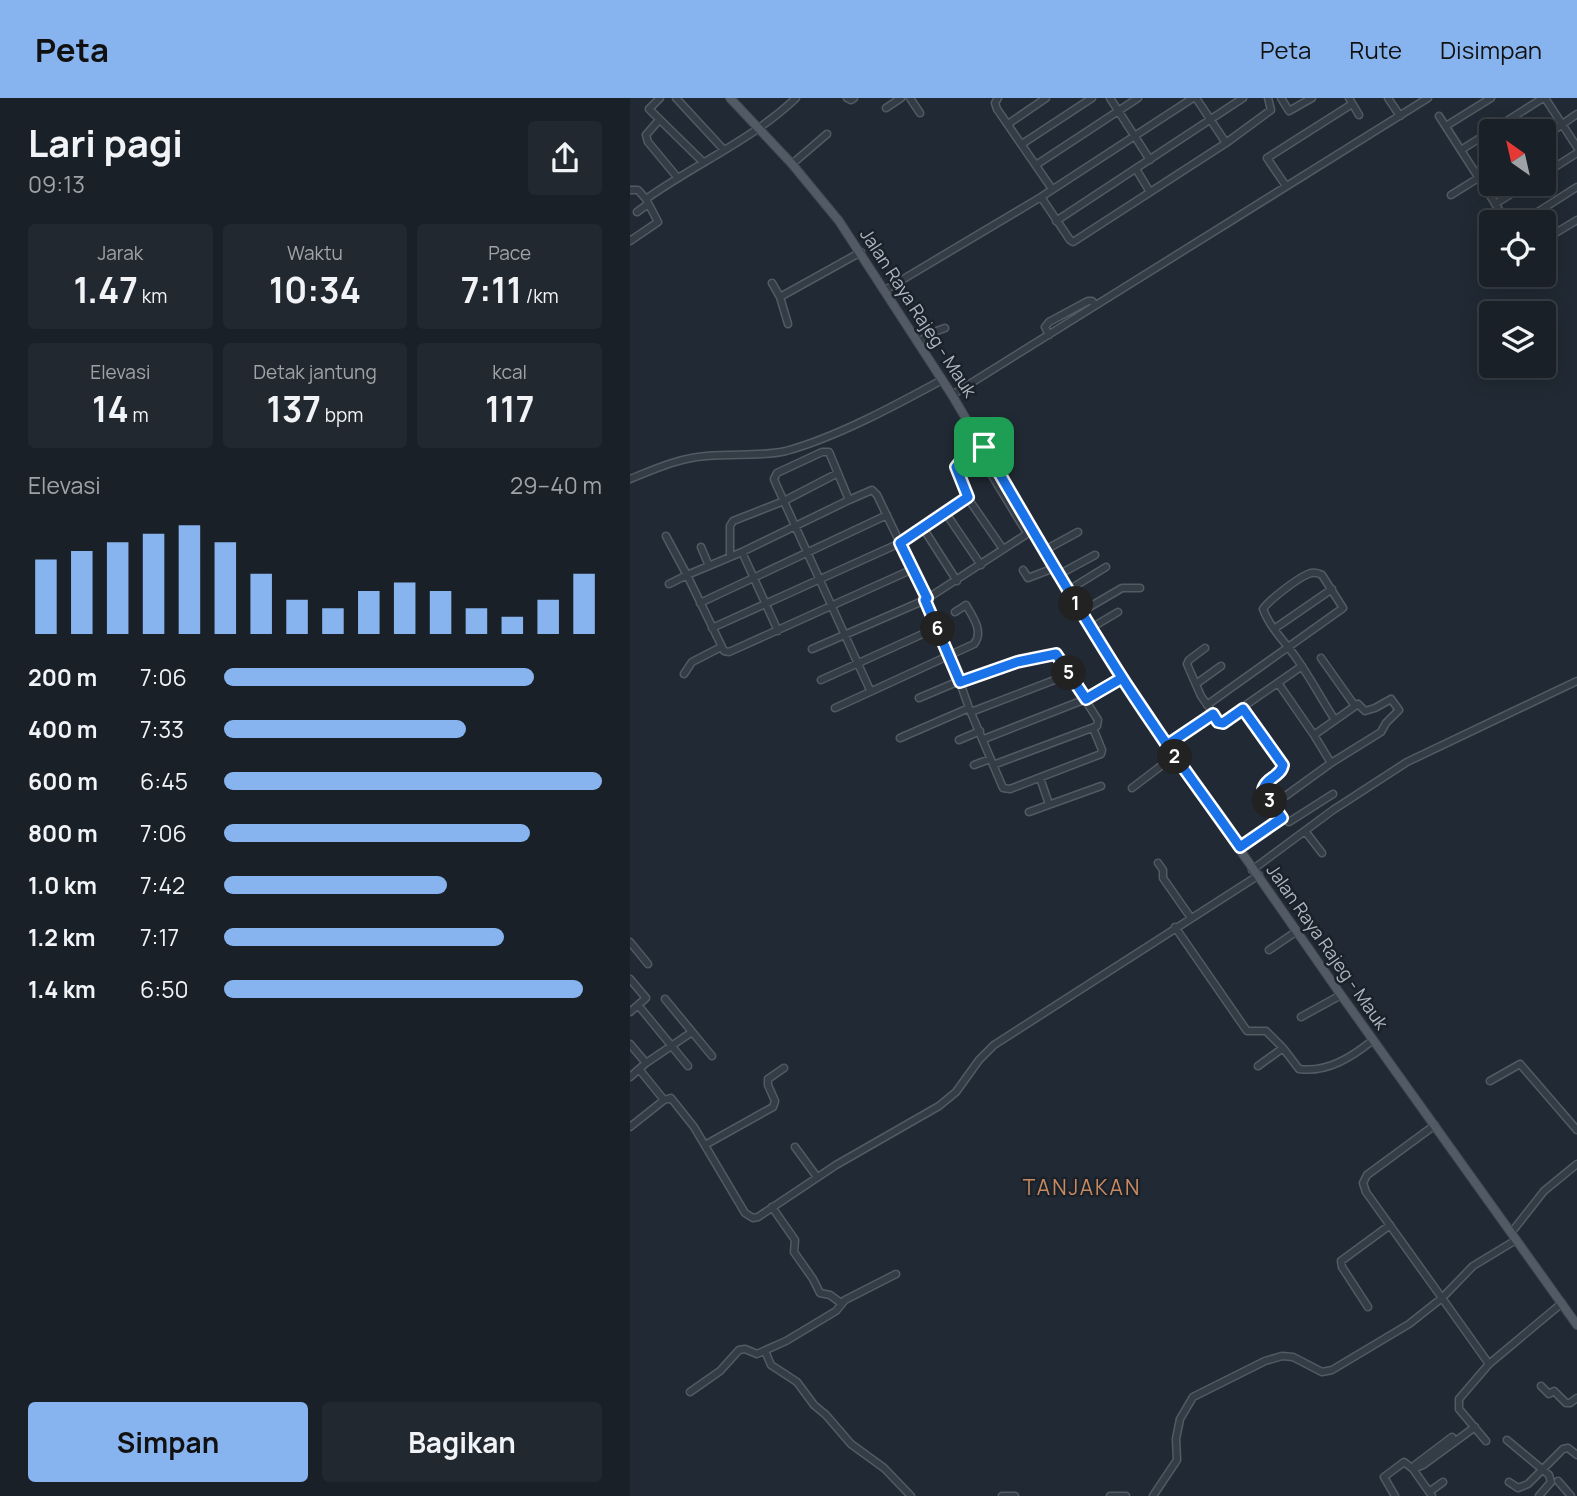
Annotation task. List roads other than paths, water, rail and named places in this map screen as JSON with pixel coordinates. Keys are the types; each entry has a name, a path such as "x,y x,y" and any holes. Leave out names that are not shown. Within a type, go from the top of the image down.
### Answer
{"main road":[{"name":"Jalan Raya Rajeg - Mauk","path":"730,98 792,164 839,220 952,395 981,449 1067,591 1174,756 1577,1325"}],"street":[{"path":"660,98 649,108 703,162"},
{"path":"676,98 724,150"},
{"path":"636,212 677,177 758,128 783,111 796,98"},
{"path":"847,98 855,98"},
{"path":"886,108 901,98"},
{"path":"910,98 920,113"},
{"path":"997,98 995,106 1052,189"},
{"path":"1007,124 1046,98"},
{"path":"1022,144 1093,98"},
{"path":"1110,98 1150,160"},
{"path":"1036,165 1138,98"},
{"path":"885,290 1041,197 1195,98 1226,144"},
{"path":"1056,221 1243,98"},
{"path":"1041,197 1073,242 1226,144 1271,110 1268,98"},
{"path":"1281,98 1289,111 1311,98"},
{"path":"1388,98 1399,116"},
{"path":"952,395 1428,98"},
{"path":"1446,126 1491,98"},
{"path":"1461,150 1544,98 1577,146"},
{"path":"1286,186 1267,158 1351,101 1359,115"},
{"path":"1556,129 1577,114"},
{"path":"1439,116 1499,210"},
{"path":"659,120 646,135 648,142 677,177"},
{"path":"792,164 827,134"},
{"path":"1556,166 1577,153"},
{"path":"1136,169 1150,192"},
{"path":"1451,195 1478,178"},
{"path":"1541,210 1577,187"},
{"path":"630,190 638,190 658,223 630,241"},
{"path":"1495,204 1508,196"},
{"path":"1556,233 1577,220"},
{"path":"780,297 861,252"},
{"path":"772,284 780,297 788,324"},
{"path":"1049,335 1045,327 1049,321 1088,301 1095,305"},
{"path":"918,342 945,328"},
{"path":"630,479 681,459 709,455 756,456 786,450 849,426 942,380"},
{"path":"981,449 956,467 968,497 1003,549"},
{"path":"849,500 831,454 826,451 781,470 774,479 870,690"},
{"path":"730,557 730,526 733,521 784,501 838,473"},
{"path":"669,584 872,490 913,569 950,654 960,682 970,710 991,762 1005,789 1101,754 1096,726 1086,699 1059,656 1053,653 1017,662 960,682 947,685 919,698"},
{"path":"712,628 900,543 968,497"},
{"path":"946,512 981,565"},
{"path":"700,603 887,515"},
{"path":"923,528 957,581"},
{"path":"812,649 926,599 1030,531"},
{"path":"1045,551 1078,532"},
{"path":"666,536 721,647 729,652 913,569"},
{"path":"701,547 709,566"},
{"path":"742,552 778,631"},
{"path":"1023,570 1028,578 1056,571 1095,555"},
{"path":"1067,591 1106,567"},
{"path":"1207,705 1288,646 1343,608 1322,575 1317,573 1303,577 1265,606 1265,614 1274,629 1288,646 1302,666 1335,720"},
{"path":"1081,612 1122,588 1140,588"},
{"path":"1274,629 1332,589"},
{"path":"835,708 974,644 979,635 966,605 955,612"},
{"path":"1091,628 1118,612"},
{"path":"821,680 937,627"},
{"path":"684,674 692,663 721,647"},
{"path":"1205,648 1187,662 1207,705 1218,722 1223,723 1302,666"},
{"path":"1321,658 1355,706"},
{"path":"1196,684 1221,666"},
{"path":"900,738 1070,674"},
{"path":"959,740 982,735 1086,699 1122,678"},
{"path":"630,1127 664,1100 673,1099 705,1145 745,1213 758,1217 817,1177 940,1106 956,1092 979,1060 995,1045 1191,918 1256,872 1333,810 1406,762 1577,681"},
{"path":"1278,683 1331,763"},
{"path":"1273,805 1331,763 1381,733 1386,723 1399,710 1391,699 1365,711 1360,705 1355,706 1314,735"},
{"path":"1243,709 1283,765 1282,771 1263,787 1265,795 1282,818 1289,822 1333,794"},
{"path":"1167,745 1213,714"},
{"path":"974,765 991,762 1096,726"},
{"path":"1132,789 1174,756"},
{"path":"1040,778 1049,804"},
{"path":"1029,811 1101,786"},
{"path":"1240,847 1282,818"},
{"path":"1305,831 1322,853"},
{"path":"1158,863 1163,870 1163,878 1191,918"},
{"path":"1175,927 1247,1031 1266,1031 1298,1069 1313,1070 1346,1060 1373,1040"},
{"path":"1269,950 1297,931"},
{"path":"630,942 648,964"},
{"path":"630,979 646,998 630,1012"},
{"path":"1301,1017 1341,995"},
{"path":"665,999 712,1056"},
{"path":"638,1005 688,1066"},
{"path":"630,1077 692,1032"},
{"path":"630,1044 646,1063"},
{"path":"1258,1066 1283,1048"},
{"path":"1490,1081 1520,1064 1577,1130"},
{"path":"705,1145 773,1107 775,1101 768,1079 783,1068"},
{"path":"639,1069 664,1100"},
{"path":"1435,1125 1367,1175 1364,1179 1366,1192 1489,1364"},
{"path":"795,1147 817,1177"},
{"path":"1153,1496 1177,1460 1176,1439 1180,1419 1193,1397 1265,1361 1282,1356 1293,1357 1322,1372 1332,1370 1409,1324 1442,1298 1473,1266 1513,1236 1544,1191 1574,1167 1577,1177"},
{"path":"772,1207 795,1240 794,1252 820,1293 830,1295 841,1303"},
{"path":"1368,1307 1342,1267 1341,1261 1390,1226"},
{"path":"690,1392 720,1371 739,1350 745,1349 757,1354 765,1351 836,1311 841,1303 896,1274"},
{"path":"1486,1441 1459,1409 1459,1399 1489,1364 1562,1303"},
{"path":"765,1351 771,1365 797,1382 814,1405 851,1444 884,1468 911,1496"},
{"path":"1541,1386 1549,1394 1554,1391 1566,1403 1577,1398"},
{"path":"1413,1469 1452,1437 1455,1442 1475,1427"},
{"path":"1507,1440 1549,1475 1551,1482 1539,1496"},
{"path":"1509,1482 1521,1488 1563,1449 1568,1448 1577,1455"},
{"path":"1395,1496 1384,1481 1385,1475 1404,1462 1413,1469 1430,1495 1443,1482"},
{"path":"1558,1481 1571,1496"},
{"path":"1002,1496 1015,1496"},
{"path":"1110,1496 1126,1496"}],"district":[{"name":"TANJAKAN","path":"1082,1188"}]}
